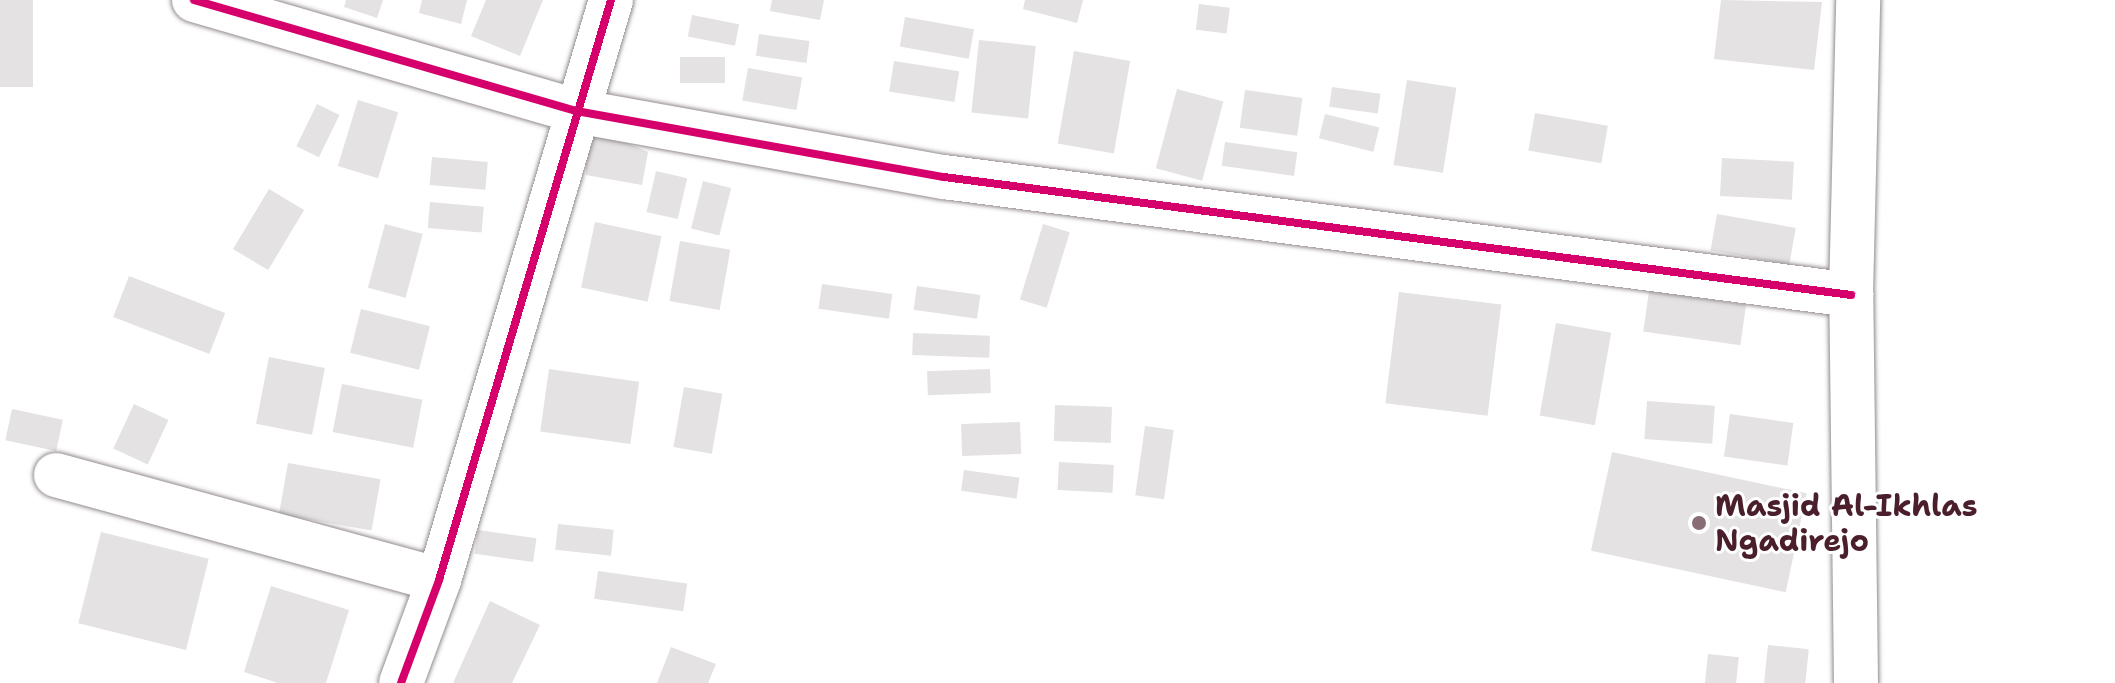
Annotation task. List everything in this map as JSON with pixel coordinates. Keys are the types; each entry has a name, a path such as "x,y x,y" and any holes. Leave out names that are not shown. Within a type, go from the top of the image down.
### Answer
{"street":[{"path":"194,0 576,111 944,177 1851,295"},
{"path":"401,683 439,580 611,0"},
{"path":"1856,683 1851,295 1858,0"},
{"path":"56,475 439,580"}],"building":[{"path":"0,0 33,0 33,87 0,87"},
{"path":"346,0 383,0 377,18 344,7"},
{"path":"422,0 467,0 461,24 419,13"},
{"path":"486,0 543,0 520,56 471,36"},
{"path":"772,0 824,0 820,20 770,11"},
{"path":"1025,0 1083,0 1077,23 1023,9"},
{"path":"1721,0 1822,2 1814,70 1714,59"},
{"path":"1199,4 1230,8 1227,34 1196,30"},
{"path":"692,15 739,24 735,46 688,37"},
{"path":"905,17 974,29 969,59 900,47"},
{"path":"759,34 810,41 806,63 756,56"},
{"path":"979,40 1036,46 1028,119 971,113"},
{"path":"1074,51 1130,61 1114,153 1058,144"},
{"path":"680,57 725,57 725,83 680,83"},
{"path":"894,61 959,71 954,102 889,92"},
{"path":"748,68 802,78 796,110 742,100"},
{"path":"1407,80 1456,88 1443,173 1394,165"},
{"path":"1332,87 1381,94 1378,114 1329,107"},
{"path":"1177,89 1223,101 1202,181 1156,168"},
{"path":"1245,90 1302,98 1297,136 1240,128"},
{"path":"358,100 398,112 378,178 338,166"},
{"path":"317,104 339,115 319,157 296,146"},
{"path":"1535,113 1608,126 1601,163 1528,150"},
{"path":"1325,114 1379,128 1373,152 1319,138"},
{"path":"585,125 648,152 642,185 586,175"},
{"path":"1225,142 1297,152 1294,176 1222,166"},
{"path":"432,157 488,162 485,190 430,185"},
{"path":"1722,158 1794,162 1792,200 1720,196"},
{"path":"656,171 687,178 678,219 647,212"},
{"path":"703,181 731,188 719,236 691,229"},
{"path":"269,189 304,210 268,270 233,249"},
{"path":"430,202 484,207 482,233 428,228"},
{"path":"1717,214 1796,228 1789,264 1711,250"},
{"path":"595,222 662,236 648,302 581,288"},
{"path":"385,224 423,234 406,298 368,288"},
{"path":"1043,224 1070,232 1047,308 1020,300"},
{"path":"680,241 730,250 720,310 669,301"},
{"path":"129,276 225,313 209,354 113,317"},
{"path":"822,284 892,294 889,319 819,309"},
{"path":"917,286 980,295 977,319 914,310"},
{"path":"1649,291 1746,305 1740,345 1643,332"},
{"path":"1399,292 1501,305 1488,416 1385,403"},
{"path":"361,309 430,326 419,370 350,353"},
{"path":"1556,323 1611,333 1595,425 1540,416"},
{"path":"913,333 990,336 989,358 912,355"},
{"path":"269,357 325,368 312,435 256,424"},
{"path":"549,369 639,382 630,444 540,431"},
{"path":"990,369 991,393 928,395 927,371"},
{"path":"342,384 422,400 413,448 333,432"},
{"path":"684,387 722,394 712,454 673,447"},
{"path":"1647,401 1715,406 1712,444 1644,439"},
{"path":"134,404 168,420 148,464 113,448"},
{"path":"1055,405 1112,407 1111,443 1054,441"},
{"path":"12,409 63,420 56,451 5,440"},
{"path":"1730,414 1793,423 1787,465 1724,457"},
{"path":"1020,422 1021,454 962,456 961,424"},
{"path":"1145,426 1174,430 1164,499 1135,495"},
{"name":"Masjid Al-Ikhlas Ngadirejo","path":"1612,452 1807,493 1786,592 1591,551"},
{"path":"1059,462 1114,465 1112,493 1058,490"},
{"path":"288,463 381,479 372,531 279,514"},
{"path":"964,470 1019,478 1017,499 961,491"},
{"path":"558,524 614,530 611,556 555,550"},
{"path":"478,530 536,538 533,562 475,554"},
{"path":"101,532 209,559 186,650 78,623"},
{"path":"598,571 687,584 683,611 594,599"},
{"path":"271,586 349,610 326,683 278,683 244,672"},
{"path":"490,601 540,625 512,683 453,683"},
{"path":"1768,645 1809,649 1805,683 1764,683"},
{"path":"671,647 716,664 708,683 657,683"},
{"path":"1708,654 1739,657 1736,683 1705,683"}],"cycle path":[{"path":"194,0 576,111 944,177 1851,295"},
{"path":"401,683 439,580 611,0"}],"place":[{"name":"Masjid Al-Ikhlas Ngadirejo","path":"1699,523"}]}
